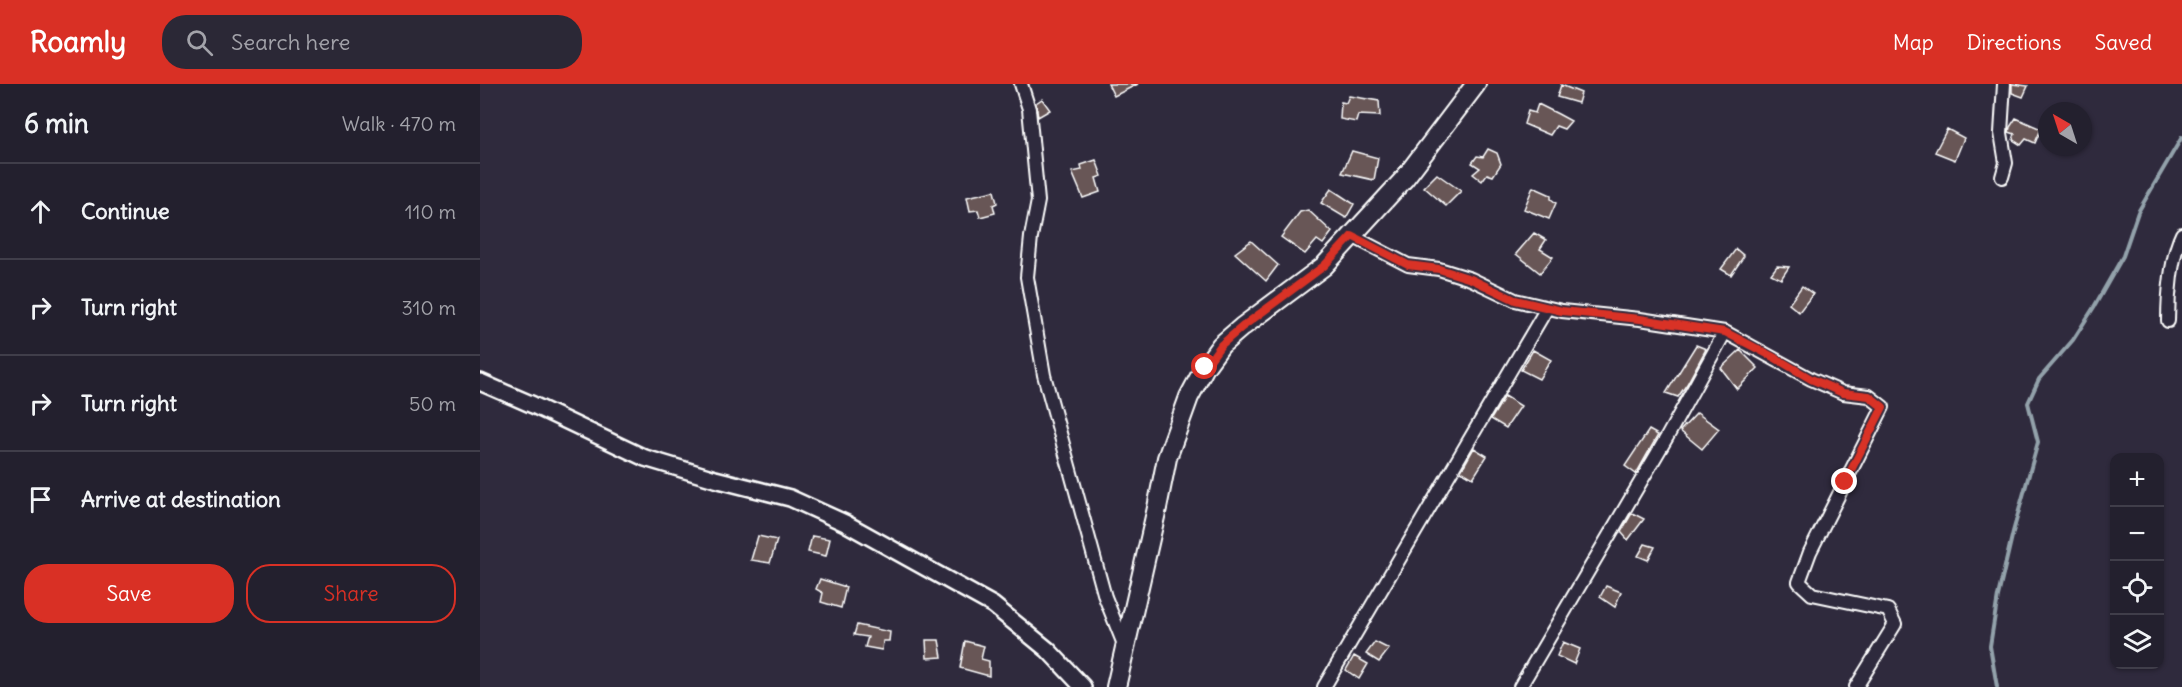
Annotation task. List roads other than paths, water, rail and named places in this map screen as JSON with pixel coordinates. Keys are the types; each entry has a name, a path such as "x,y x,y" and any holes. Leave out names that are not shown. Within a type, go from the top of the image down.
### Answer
{"main road":[{"path":"1116,687 1167,458 1189,397 1205,367 1221,345 1242,327 1324,266 1404,178 1476,84"}],"street":[{"path":"1021,84 1029,109 1038,201 1027,277 1044,375 1106,597 1125,648"},
{"path":"2002,177 2006,163 2001,134 2004,84"},
{"path":"2168,321 2174,261 2182,234"},
{"path":"1352,236 1408,265 1439,269 1471,279 1515,300 1547,308 1725,332 1811,379 1843,393 1869,396 1883,407 1810,552 1799,582 1812,594 1888,610 1895,624 1856,687"},
{"path":"1324,687 1547,308"},
{"path":"1520,687 1725,332"},
{"path":"480,382 645,458 790,498 845,523 993,605 1048,650 1083,687"}],"waterway":[{"path":"1997,687 1990,646 1998,596 2038,442 2028,403 2039,379 2073,340 2094,307 2123,256 2138,212 2182,137"}]}
